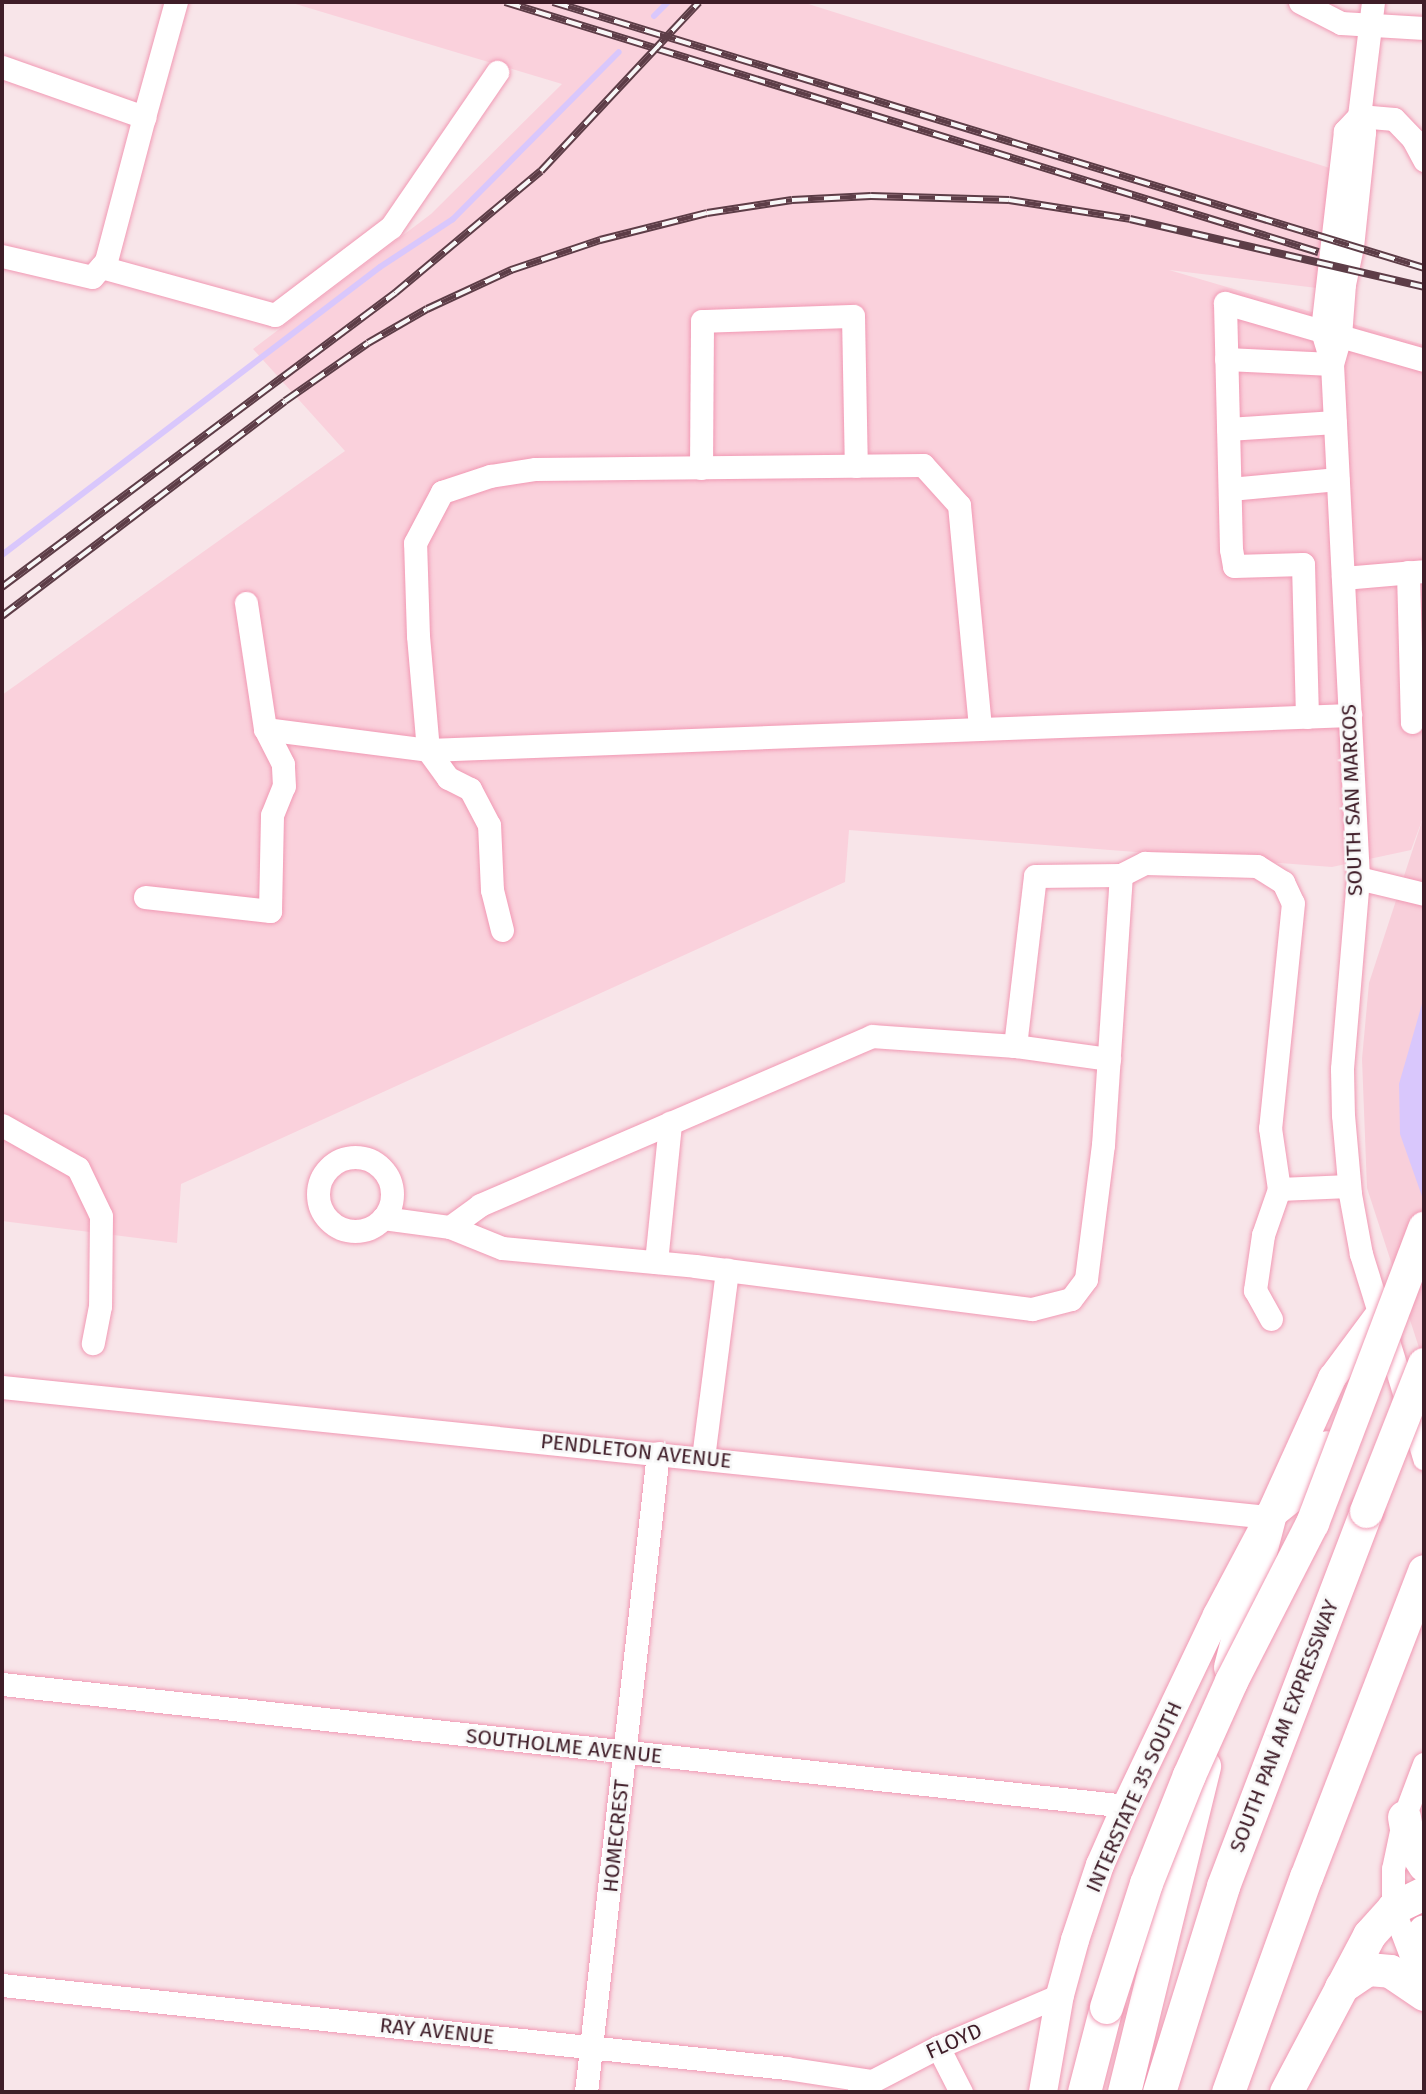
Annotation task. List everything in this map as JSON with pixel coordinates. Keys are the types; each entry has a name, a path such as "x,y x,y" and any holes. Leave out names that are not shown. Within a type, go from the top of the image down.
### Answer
{"highway":[{"path":"1084,2092 1106,2007 1146,1884 1189,1774 1231,1681 1312,1523 1424,1228"},
{"name":"SOUTH PAN AM EXPRESSWAY","path":"1159,2092 1223,1886 1424,1364"},
{"path":"1124,2092 1269,1517"},
{"path":"1228,2092 1306,1877 1424,1571"},
{"path":"1404,1817 1408,1840 1424,1865"},
{"path":"1286,2092 1369,1935 1393,1908 1424,1893"},
{"path":"1341,1987 1368,1969 1390,1971 1423,1985 1421,1941 1424,1931"}],"main road":[{"name":"INTERSTATE 35 SOUTH","path":"1043,2092 1060,1995 1100,1866 1217,1615 1269,1517 1332,1378 1379,1315"}],"street":[{"path":"2,256 92,277 106,261 176,2"},
{"path":"1300,2 1341,23 1372,13 1424,28"},
{"name":"SOUTH SAN MARCOS","path":"1372,13 1359,116 1345,131 1331,333 1358,878 1342,1069 1349,1186 1361,1254 1424,1458"},
{"path":"2,67 144,117"},
{"path":"101,267 275,315 391,228 497,72"},
{"path":"1359,116 1394,119 1413,139 1424,160"},
{"path":"1307,717 1303,564 1234,566 1225,303 1424,360"},
{"path":"701,468 702,321 853,316 856,466"},
{"path":"1226,359 1332,365"},
{"path":"1228,429 1335,422"},
{"path":"502,930 492,890 489,825 470,789 448,778 428,750 418,636 415,543 442,492 490,475 536,469 923,466 959,505 967,561 980,729"},
{"path":"1230,489 1338,479"},
{"path":"1343,578 1416,571 1412,722 1424,684"},
{"path":"145,898 270,911 272,815 284,786 283,764 265,729 246,603"},
{"path":"265,729 428,750 1350,715"},
{"path":"1015,1046 1035,876 1121,875 1145,863 1257,866 1283,882 1293,902 1270,1128 1279,1189 1263,1235 1255,1290 1271,1319"},
{"path":"383,1219 450,1227 502,1248 727,1270 1032,1309 1071,1298 1086,1279 1103,1145 1121,875"},
{"path":"1358,878 1388,883 1424,894"},
{"path":"450,1227 480,1205 872,1036 1015,1046 1109,1059"},
{"path":"656,1262 670,1123"},
{"path":"2,1125 78,1168 101,1216 100,1306 93,1343"},
{"path":"1279,1189 1349,1186"},
{"path":"703,1458 727,1270"},
{"name":"PENDLETON AVENUE","path":"2,1387 1269,1517"},
{"name":"HOMECREST","path":"586,2092 658,1453"},
{"name":"SOUTHOLME AVENUE","path":"2,1684 1126,1806"},
{"path":"1423,1985 1393,1908 1394,1869 1404,1817 1424,1764"},
{"name":"RAY AVENUE","path":"2,1985 592,2047 872,2081"},
{"name":"FLOYD","path":"850,2092 938,2047 1060,1995"},
{"path":"938,2047 961,2092"}],"shaded area":[{"path":"289,2 802,2 1333,169 1317,288 1169,270 1424,345 1424,815 1411,850 1332,867 849,830 845,882 181,1184 177,1243 2,1221 2,695 345,451 253,349 431,214 562,84"},
{"path":"1424,815 1424,1363 1367,1188 1362,1059 1369,983"},
{"path":"1424,997 1424,1202 1400,1134 1399,1084"}],"waterway":[{"path":"654,16 668,2"},
{"path":"2,555 380,267 453,219 619,52"}],"railway":[{"path":"505,2 1318,252"},
{"path":"553,2 1424,268"},
{"path":"2,587 395,293 541,171 699,2"},
{"path":"2,616 285,401 368,343 427,309 511,270 600,240 707,213 792,200 871,196 1009,200 1130,219 1424,287"}]}
